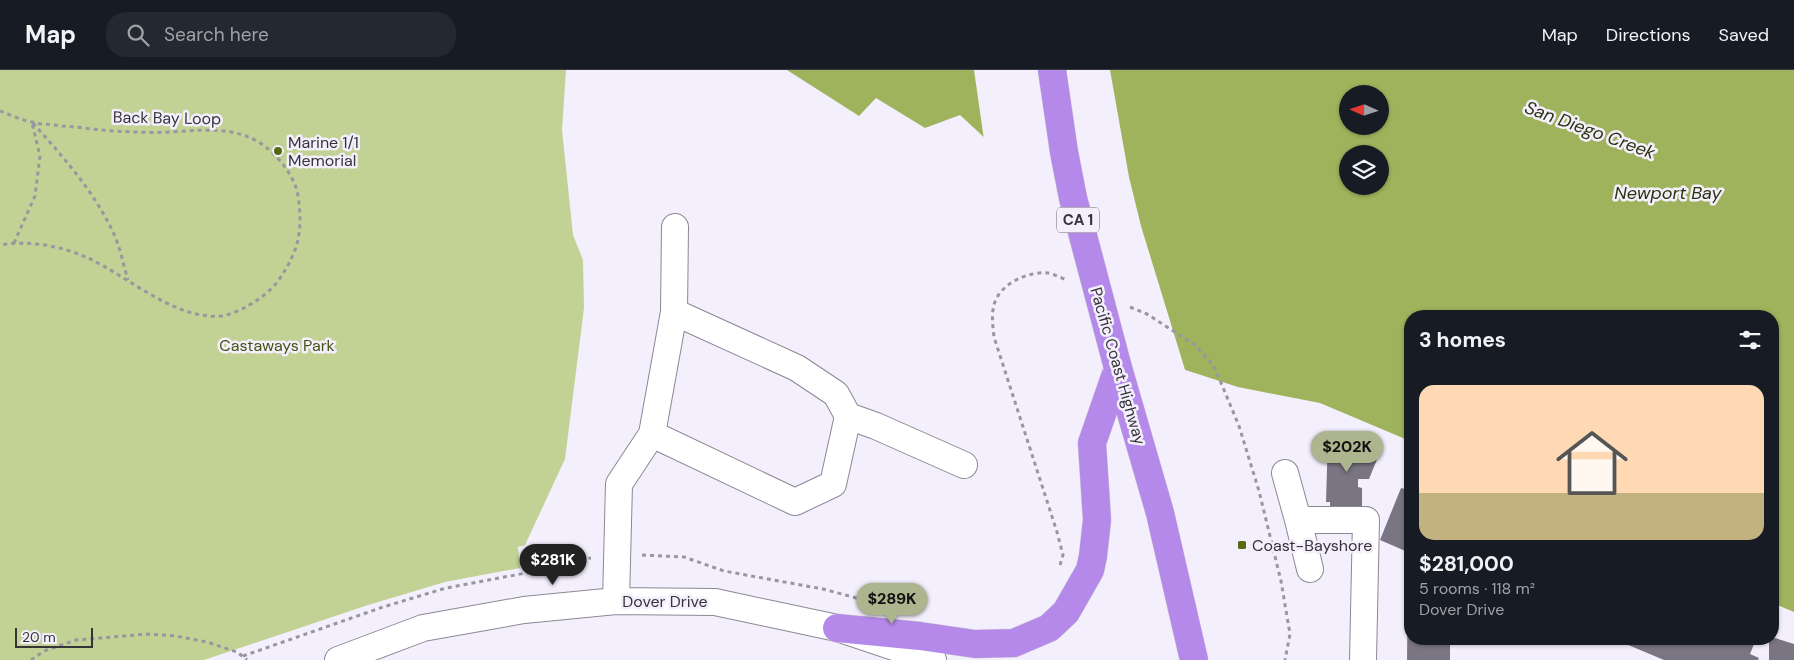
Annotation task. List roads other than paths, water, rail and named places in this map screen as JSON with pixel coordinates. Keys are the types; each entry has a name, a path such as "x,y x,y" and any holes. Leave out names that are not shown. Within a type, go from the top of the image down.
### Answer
{"highway":[{"name":"Pacific Coast Highway","path":"1052,70 1073,198 1118,368 1160,513 1194,660"},
{"path":"837,628 920,636 975,644 1014,643 1049,628 1066,612 1090,570 1097,520 1092,443 1118,368"}],"street":[{"path":"616,601 619,484 652,434 674,312 675,227"},
{"path":"674,312 797,368 836,394 848,416 876,426 964,465"},
{"path":"652,434 795,502 832,484 848,416"},
{"path":"1285,474 1310,569"},
{"path":"1298,520 1366,520 1363,660"},
{"name":"Dover Drive","path":"338,660 423,628 524,610 616,601 716,602 837,628 933,660"}],"water":[{"name":"Newport Bay","path":"787,70 1794,70 1794,612 1779,606 1779,310 1404,310 1404,438 1320,403 1238,387 1167,364 1148,289 960,115 925,128 876,98 859,116"}],"place":[{"name":"Marine 1/1 Memorial","path":"278,151"},
{"name":"Coast-Bayshore","path":"1242,545"}],"water label":[{"name":"San Diego Creek","path":"1590,130"}],"park label":[{"name":"Castaways Park","path":"277,345"}]}
